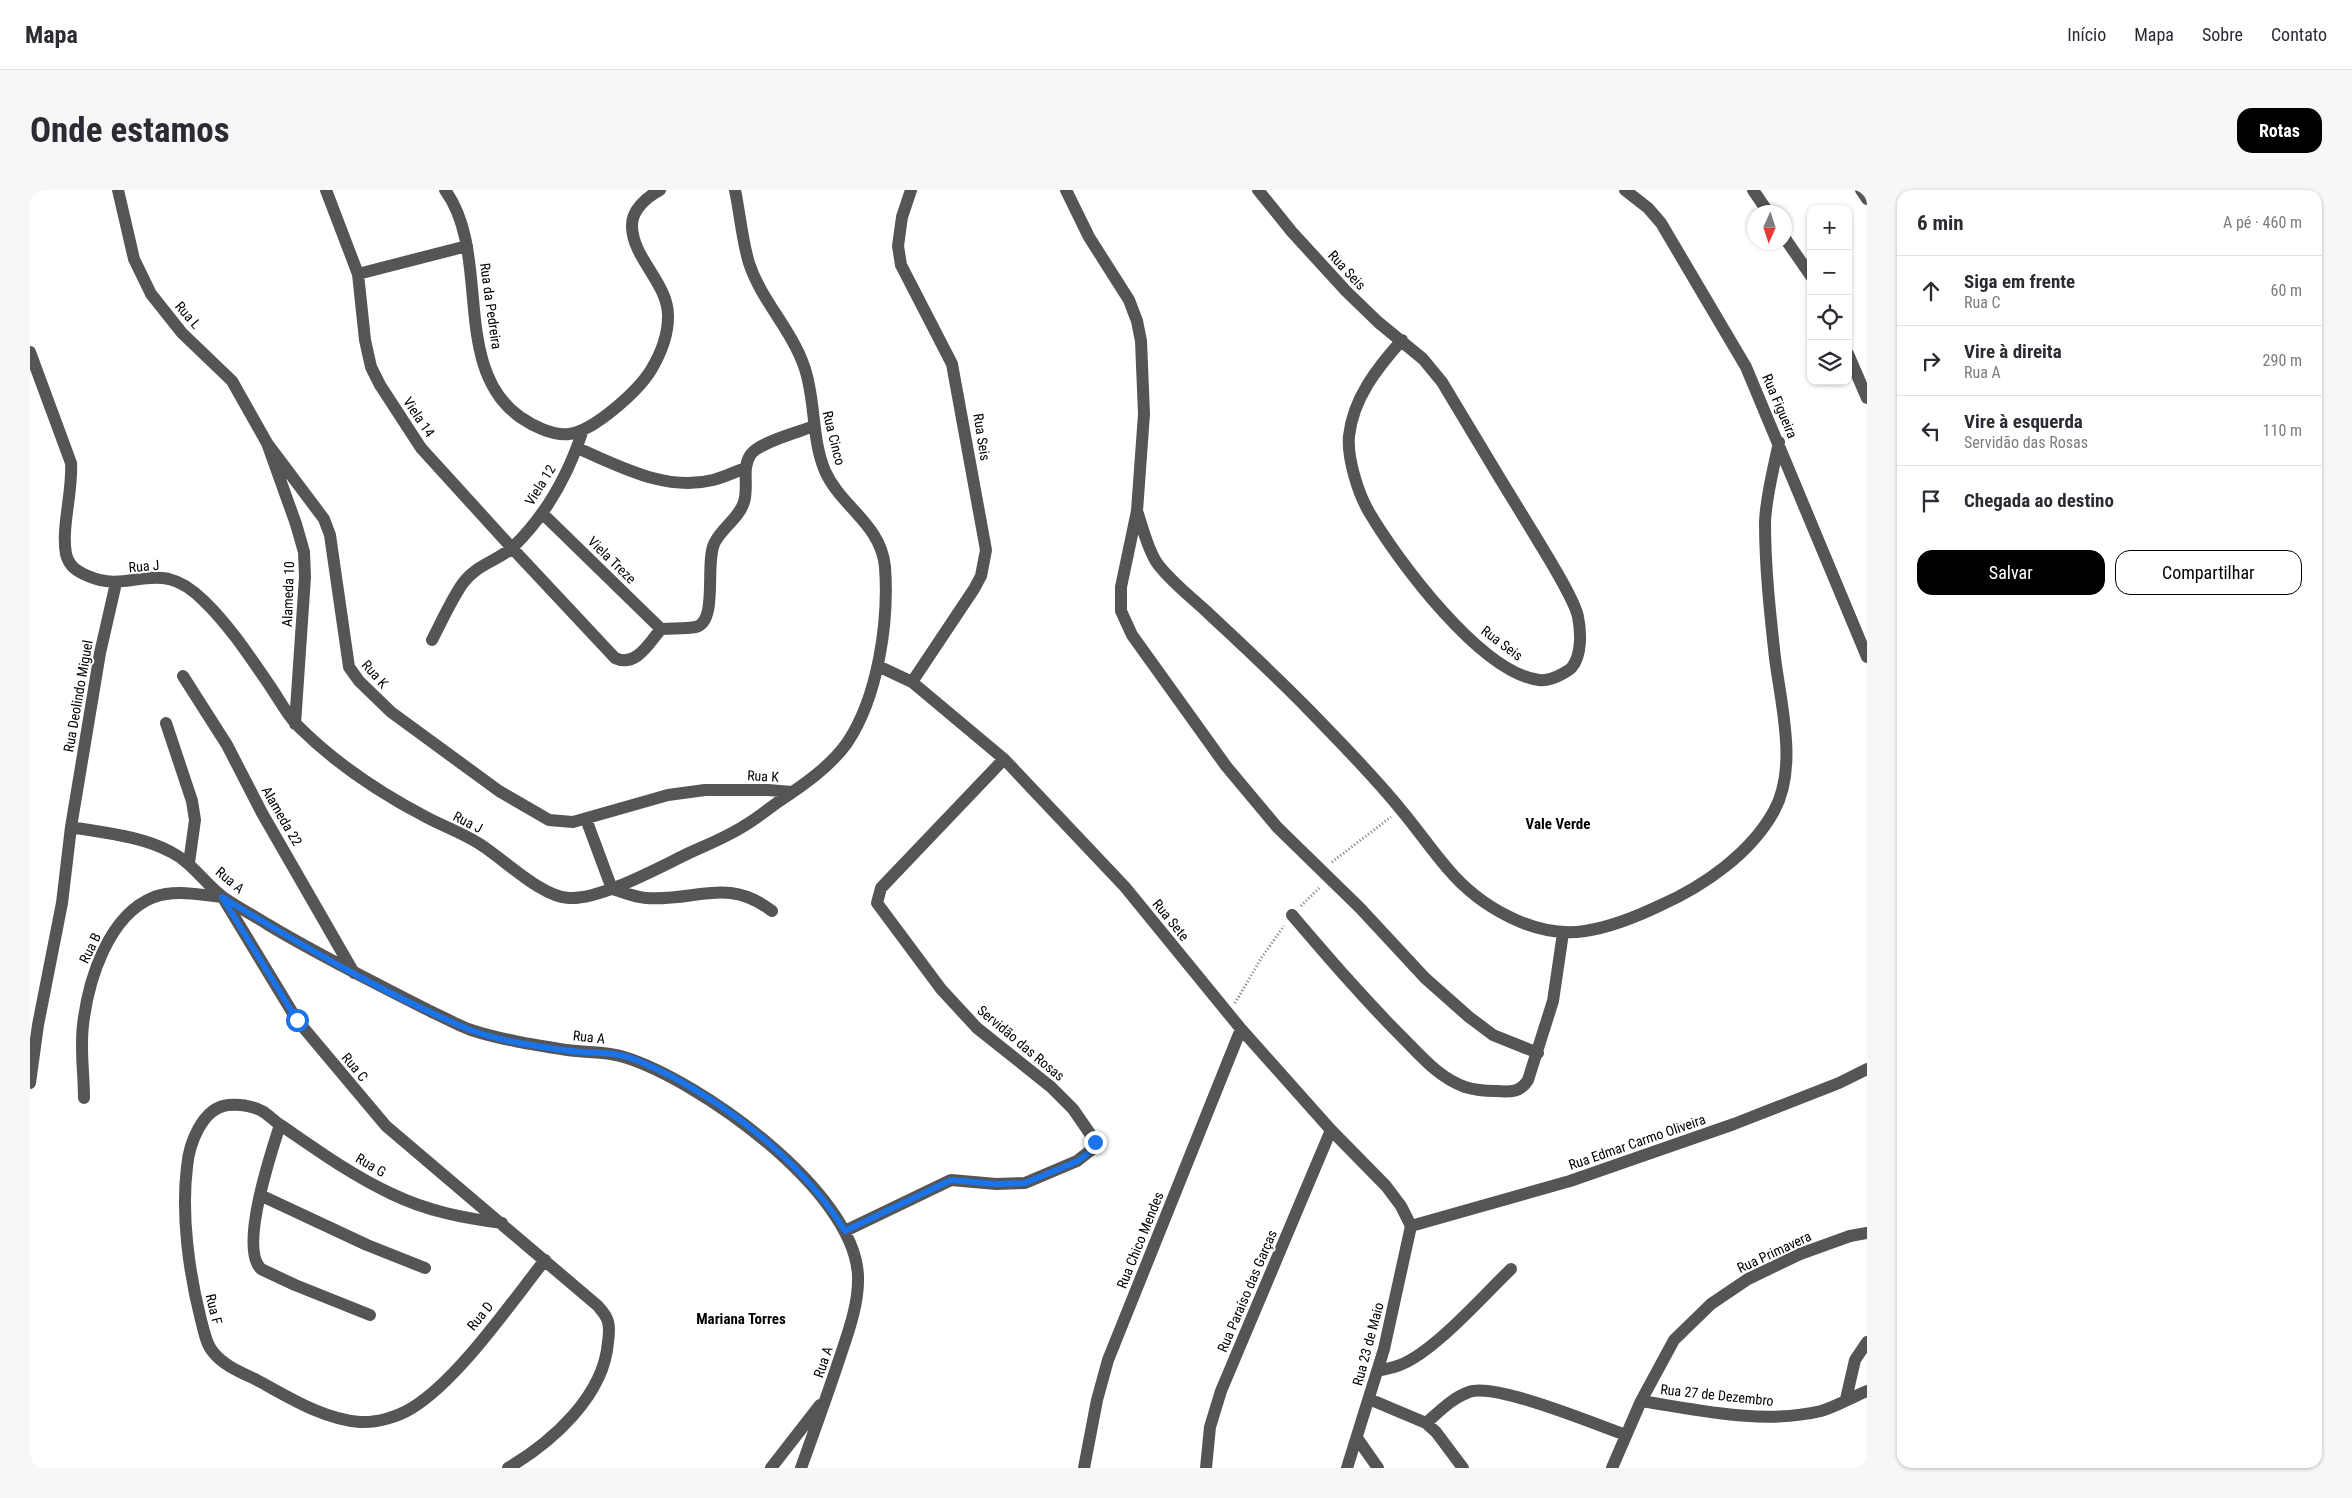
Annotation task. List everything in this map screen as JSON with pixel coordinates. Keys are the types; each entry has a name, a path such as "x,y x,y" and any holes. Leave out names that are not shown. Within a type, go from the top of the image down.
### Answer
{"street":[{"name":"Rua L","path":"118,190 134,259 151,294 182,333 232,381 267,443"},
{"name":"Viela 14","path":"326,190 358,274 365,340 371,367 380,385 421,448 616,658 627,662 632,660 661,629"},
{"name":"Rua da Pedreira","path":"445,190 453,201 467,246 478,341 492,385 504,402 520,417 552,433 568,434 583,430 597,423 620,404 650,371 665,339 668,316 664,297 639,249 631,225 633,216 641,204 660,190"},
{"name":"Rua Cinco","path":"736,190 749,263 777,318 798,351 806,370 814,426 824,469 836,488 854,508 881,545 885,568 885,598 878,666 862,715 847,743"},
{"name":"Rua Seis","path":"911,190 902,217 898,246 901,265 952,364 986,550 981,576 974,589 912,682"},
{"path":"1066,190 1089,237 1129,300 1137,320 1141,341 1144,414 1137,511 1121,587 1121,611 1132,635 1226,766 1277,828 1326,874 1425,978 1469,1016 1493,1035 1538,1053"},
{"name":"Rua Seis","path":"1258,190 1292,232 1346,291 1378,322 1402,340 1423,359 1442,382 1548,559 1578,614 1580,634 1578,652 1572,667 1554,679 1540,681 1516,673 1491,656 1461,630 1438,608 1418,583 1368,511 1351,466 1349,437 1353,416 1366,387 1380,365 1402,340"},
{"name":"Rua Figueira","path":"1625,190 1648,208 1670,236 1746,367 1779,442 1867,657"},
{"path":"1753,190 1763,205"},
{"path":"1860,190 1867,199"},
{"path":"358,274 467,246"},
{"path":"1792,249 1807,270"},
{"path":"30,352 72,463 65,544 67,559 73,568 80,572 102,582 116,584"},
{"path":"1852,363 1867,398"},
{"path":"661,629 697,627 708,615 711,555 715,542 737,516 743,504 746,494 745,468 752,453 760,446 814,426"},
{"name":"Viela 12","path":"432,640 464,582 476,570 512,548 542,513 562,482 583,430"},
{"path":"1137,511 1157,563 1176,584 1289,689 1357,759 1401,809 1449,871 1472,894 1501,912 1523,922 1563,933 1584,932 1622,923 1684,895 1752,842 1773,813 1781,796 1785,759 1785,727 1769,597 1765,518 1779,442"},
{"name":"Alameda 10","path":"267,443 304,552 305,577 296,724"},
{"name":"Rua K","path":"267,443 324,519 330,535 349,668 359,682 391,712 499,791 537,814 559,822 586,819 668,795 738,789 792,792"},
{"path":"577,448 649,477 672,483 713,480 745,468"},
{"name":"Viela Treze","path":"542,513 661,629"},
{"name":"Rua J","path":"116,584 150,578 168,579 184,585 199,596 214,611 254,663 296,724 338,762 391,798 478,843 554,896 578,898 612,889 743,827 831,762 847,743"},
{"name":"Rua Deolindo Miguel","path":"30,1083 38,1025 62,904 71,827 100,652 116,584"},
{"name":"Rua Sete","path":"878,666 912,682 1004,759 1125,887 1241,1029 1331,1130 1386,1186 1401,1206 1411,1226"},
{"name":"Alameda 22","path":"183,676 227,746 262,813 354,973"},
{"path":"166,723 192,801 195,820 189,863"},
{"name":"Servidão das Rosas","path":"845,1231 951,1180 996,1184 1025,1183 1078,1161 1094,1147 1093,1138 1073,1109 1051,1087 976,1028 940,989 877,903 881,888 1004,759"},
{"path":"586,819 612,889 644,898 737,893 757,900 772,911"},
{"name":"Rua A","path":"71,827 149,843 171,852 189,863 222,897 354,973 470,1030 504,1039 569,1050 621,1055 654,1068 689,1086 759,1135 814,1189 832,1211 845,1231 857,1261 857,1293 850,1327 800,1468"},
{"name":"Rua B","path":"84,1098 83,1026 92,980 100,957 119,925 134,910 154,897 178,892 222,897"},
{"name":"Rua C","path":"222,897 297,1020 340,1074 386,1126 468,1198 502,1223"},
{"path":"1292,915 1354,989 1426,1062 1448,1078 1465,1087 1484,1091 1516,1091 1523,1088 1528,1080 1553,1001 1563,933"},
{"name":"Rua Chico Mendes","path":"1084,1468 1097,1400 1108,1360 1241,1029"},
{"name":"Rua Edmar Carmo Oliveira","path":"1411,1226 1579,1178 1734,1124 1839,1083 1867,1069"},
{"name":"Rua G","path":"238,1105 263,1112 368,1182 392,1195 453,1216 502,1223"},
{"name":"Rua F","path":"238,1105 220,1108 205,1119 191,1149 187,1167 186,1237 195,1296 207,1341 212,1352 224,1363 307,1407 347,1420 362,1422 388,1418"},
{"path":"280,1125 260,1195 253,1236 253,1257 256,1264 261,1269 295,1285 370,1315"},
{"name":"Rua Paraíso das Garças","path":"1206,1468 1210,1427 1221,1391 1331,1130"},
{"path":"260,1195 366,1245 425,1268"},
{"path":"502,1223 598,1306 608,1319 607,1354 600,1378 583,1402 559,1429 530,1455 508,1468"},
{"name":"Rua 23 de Maio","path":"1347,1468 1369,1399 1399,1288 1411,1226"},
{"name":"Rua Primavera","path":"1612,1468 1641,1402 1674,1340 1710,1304 1748,1279 1800,1254 1850,1236 1867,1233"},
{"name":"Rua D","path":"388,1418 412,1408 442,1383 467,1356 545,1260"},
{"path":"1377,1371 1400,1366 1420,1354 1511,1269"},
{"path":"1846,1399 1855,1360 1867,1342"},
{"path":"1426,1423 1452,1401 1470,1391 1487,1391 1545,1406 1626,1435"},
{"name":"Rua 27 de Dezembro","path":"1641,1402 1704,1411 1781,1416 1822,1410 1867,1391"},
{"path":"771,1468 827,1395"},
{"path":"1369,1399 1426,1423 1436,1432 1463,1468"},
{"path":"1357,1438 1378,1468"}],"path":[{"path":"1229,1014 1262,957 1292,915 1326,874 1401,809"}],"district":[{"name":"Vale Verde","path":"1558,824"},
{"name":"Mariana Torres","path":"741,1319"}],"route":[{"path":"297,1020 222,897 354,973 470,1030 504,1039 569,1050 621,1055 654,1068 689,1086 759,1135 814,1189 845,1231 920,1193 951,1180 996,1184 1025,1183 1078,1161 1092,1150 1095,1142"}]}
